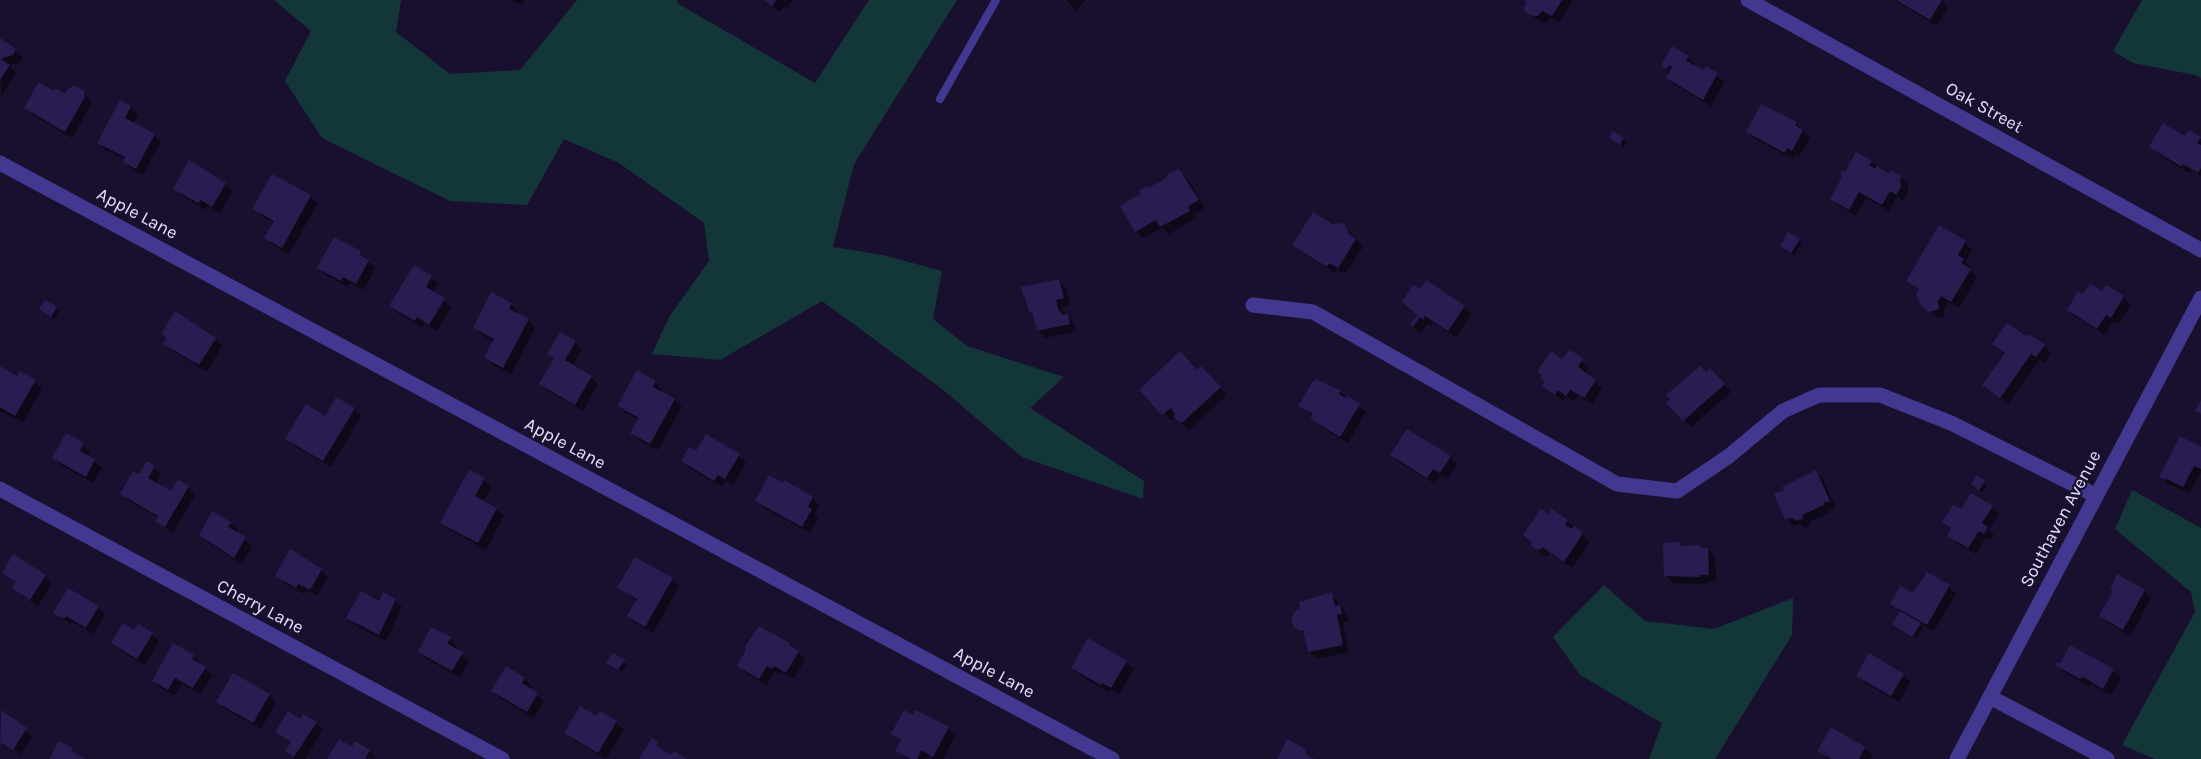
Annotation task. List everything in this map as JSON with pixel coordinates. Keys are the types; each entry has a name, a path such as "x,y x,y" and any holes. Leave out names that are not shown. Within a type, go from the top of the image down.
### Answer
{"street":[{"name":"Oak Street","path":"1748,0 2201,250"},
{"name":"Apple Lane","path":"0,163 1112,759"},
{"name":"Southaven Avenue","path":"1957,759 2201,298"},
{"path":"1253,305 1313,312 1617,484 1677,491 1729,456 1783,411 1819,395 1880,395 1951,423 2095,495"},
{"name":"Cherry Lane","path":"0,489 502,759"},
{"path":"1990,698 2107,759"}],"lane":[{"path":"940,99 996,0"}],"green space":[{"path":"274,0 401,0 396,32 450,74 520,70 577,0 677,0 677,3 815,83 869,0 957,0 854,164 833,247 883,255 942,271 933,319 967,346 1064,377 1030,408 1144,481 1143,499 1022,457 942,389 822,301 720,360 652,354 669,317 709,261 704,223 619,163 564,139 527,205 450,201 322,138 285,81 311,31"},
{"path":"2142,0 2201,0 2201,78 2133,63 2113,51"},
{"path":"2132,490 2201,528 2201,759 2155,759 2122,745 2195,612 2191,592 2115,529"},
{"path":"1604,585 1645,621 1714,629 1793,598 1792,635 1715,759 1649,759 1662,723 1580,675 1553,637"}],"building":[{"path":"764,0 776,0 772,6"},
{"path":"1523,0 1562,0 1552,16 1542,11 1538,16 1533,16 1525,12 1524,7 1527,2"},
{"path":"1896,0 1942,0 1930,20"},
{"path":"0,38 16,49 13,55 1,59 10,65 0,80"},
{"path":"1672,46 1689,56 1686,61 1704,70 1706,66 1718,73 1703,100 1666,78 1672,67 1670,65 1666,69 1661,66"},
{"path":"39,82 54,91 55,88 65,94 68,88 75,86 84,91 85,97 65,132 24,108"},
{"path":"120,100 131,106 125,118 155,134 136,169 123,162 125,157 97,143"},
{"path":"1761,104 1797,122 1795,125 1803,130 1792,151 1787,148 1785,153 1746,132"},
{"path":"2163,123 2185,136 2189,130 2201,137 2197,143 2201,145 2201,168 2198,173 2183,164 2182,167 2149,147"},
{"path":"1613,131 1624,138 1620,145 1609,138"},
{"path":"1856,152 1872,161 1869,165 1875,169 1877,166 1889,174 1891,170 1901,176 1901,187 1896,195 1890,191 1882,205 1859,192 1849,210 1830,199 1840,181 1842,171 1845,172"},
{"path":"189,160 226,183 212,207 201,200 198,203 173,189"},
{"path":"1179,169 1199,200 1188,206 1190,211 1160,227 1156,220 1135,232 1120,206 1140,194 1140,190 1147,186 1148,188"},
{"path":"272,174 311,195 282,248 264,238 274,221 252,209"},
{"path":"1313,212 1332,224 1345,225 1349,234 1356,239 1338,268 1329,263 1327,267 1292,245"},
{"path":"1939,225 1966,241 1958,255 1964,259 1961,263 1971,269 1951,302 1941,296 1938,302 1939,309 1929,312 1922,307 1916,295 1919,289 1906,281"},
{"path":"1788,232 1800,239 1791,253 1780,246"},
{"path":"334,237 361,251 360,255 369,260 356,284 343,277 341,281 317,268"},
{"path":"414,265 432,276 426,287 445,298 429,325 417,317 415,321 389,306"},
{"path":"1059,279 1064,298 1056,300 1059,312 1061,311 1062,315 1068,314 1070,324 1037,331 1021,287"},
{"path":"1426,280 1465,306 1448,331 1425,316 1423,320 1420,317 1413,327 1410,325 1417,315 1402,302 1413,285 1420,289"},
{"path":"2090,283 2102,291 2106,285 2124,296 2111,318 2106,315 2097,329 2067,310 2078,291 2083,294"},
{"path":"491,292 512,303 509,309 529,319 503,368 484,358 494,339 473,328"},
{"path":"45,300 57,307 51,317 39,309"},
{"path":"175,311 216,338 199,365 163,344 167,338 161,334"},
{"path":"2007,323 2027,337 2029,334 2045,345 2036,357 2031,354 2000,398 1982,385 2005,353 1992,344"},
{"path":"560,332 576,341 565,360 592,376 575,405 539,384 554,358 547,354"},
{"path":"1570,350 1583,358 1578,367 1596,380 1584,398 1570,390 1566,396 1558,390 1555,395 1542,386 1545,381 1537,372 1551,351 1562,359"},
{"path":"1180,351 1197,370 1201,366 1221,387 1183,422 1179,422 1173,416 1175,414 1171,408 1162,415 1139,390"},
{"path":"0,366 17,376 20,371 36,380 15,416 0,407"},
{"path":"1700,366 1706,372 1710,368 1725,384 1683,421 1666,403 1670,399 1666,395"},
{"path":"637,370 656,381 653,387 675,399 650,444 630,433 639,418 617,406"},
{"path":"1316,379 1341,391 1339,394 1346,398 1348,396 1360,404 1340,437 1310,419 1313,414 1298,406"},
{"path":"336,397 355,408 323,461 285,439 306,404 325,416"},
{"path":"2201,400 2201,414 2195,411"},
{"path":"1407,429 1451,456 1440,473 1433,469 1427,478 1390,455"},
{"path":"66,433 84,443 80,451 95,459 86,477 52,458"},
{"path":"706,434 740,454 725,479 718,475 714,481 681,461 689,447 696,451"},
{"path":"2180,436 2201,447 2201,469 2194,466 2183,487 2159,477"},
{"path":"147,461 155,466 148,478 171,491 178,479 189,486 165,527 155,521 158,516 120,494 133,471 139,474"},
{"path":"469,470 485,478 475,496 497,508 478,543 440,523"},
{"path":"1816,470 1830,501 1804,514 1802,519 1785,520 1774,494 1784,490 1782,487"},
{"path":"769,475 783,483 784,480 813,497 808,507 812,509 802,527 755,501"},
{"path":"1977,475 1985,481 1979,490 1971,484"},
{"path":"1971,493 1993,506 1982,523 1988,527 1984,534 1979,531 1968,548 1947,536 1951,528 1942,522 1953,505 1961,509"},
{"path":"1551,508 1568,520 1565,525 1572,529 1574,526 1582,532 1564,562 1542,547 1540,550 1531,546 1532,542 1523,535 1541,509 1548,514"},
{"path":"212,511 231,522 228,527 246,537 234,558 199,535"},
{"path":"1681,542 1680,546 1700,545 1700,548 1708,548 1709,575 1664,576 1663,543"},
{"path":"290,549 322,569 310,590 298,584 296,588 275,576"},
{"path":"13,554 46,575 30,600 12,588 16,582 2,573"},
{"path":"635,557 673,578 645,627 627,616 637,599 617,588"},
{"path":"1927,572 1950,585 1927,625 1890,604 1900,586 1913,593"},
{"path":"2117,574 2145,590 2123,630 2099,616 2113,591 2110,590"},
{"path":"68,588 99,606 86,628 66,616 65,618 60,617 53,613"},
{"path":"361,591 379,601 383,592 396,599 379,635 346,618"},
{"path":"1332,592 1335,606 1340,605 1342,614 1337,615 1343,645 1308,652 1303,630 1300,631 1293,626 1291,618 1296,610 1300,610 1299,602"},
{"path":"1900,611 1921,623 1912,637 1892,624"},
{"path":"123,623 134,630 138,624 153,633 137,659 111,643"},
{"path":"759,626 790,643 789,645 799,651 786,673 774,666 772,669 767,666 759,679 737,666 746,650 744,648"},
{"path":"431,627 451,637 447,644 463,652 452,671 418,652"},
{"path":"1088,638 1127,661 1111,688 1071,668"},
{"path":"173,643 194,655 192,659 206,667 193,688 175,678 168,690 152,681"},
{"path":"2070,645 2114,669 2103,689 2055,665 2057,662 2060,664"},
{"path":"613,653 625,660 618,670 606,663"},
{"path":"1869,653 1904,674 1891,696 1856,676"},
{"path":"506,666 525,678 522,683 538,693 527,712 491,691"},
{"path":"233,673 270,694 253,723 216,702"},
{"path":"580,706 596,716 600,711 617,721 598,753 564,733"},
{"path":"1,710 27,728 13,750 2,743 0,746"},
{"path":"904,710 913,715 916,710 949,727 933,757 921,750 917,759 911,759 895,751 901,740 891,734"},
{"path":"288,711 300,719 303,714 317,722 294,757 285,751 291,742 275,732"},
{"path":"1831,727 1865,747 1859,759 1832,759 1817,751"},
{"path":"652,738 658,742 656,746 671,755 674,751 687,759 639,759"},
{"path":"339,739 352,747 355,741 370,750 365,759 327,759"},
{"path":"1287,739 1304,748 1307,755 1314,759 1277,759"},
{"path":"59,741 73,748 71,751 86,759 49,759"}]}
